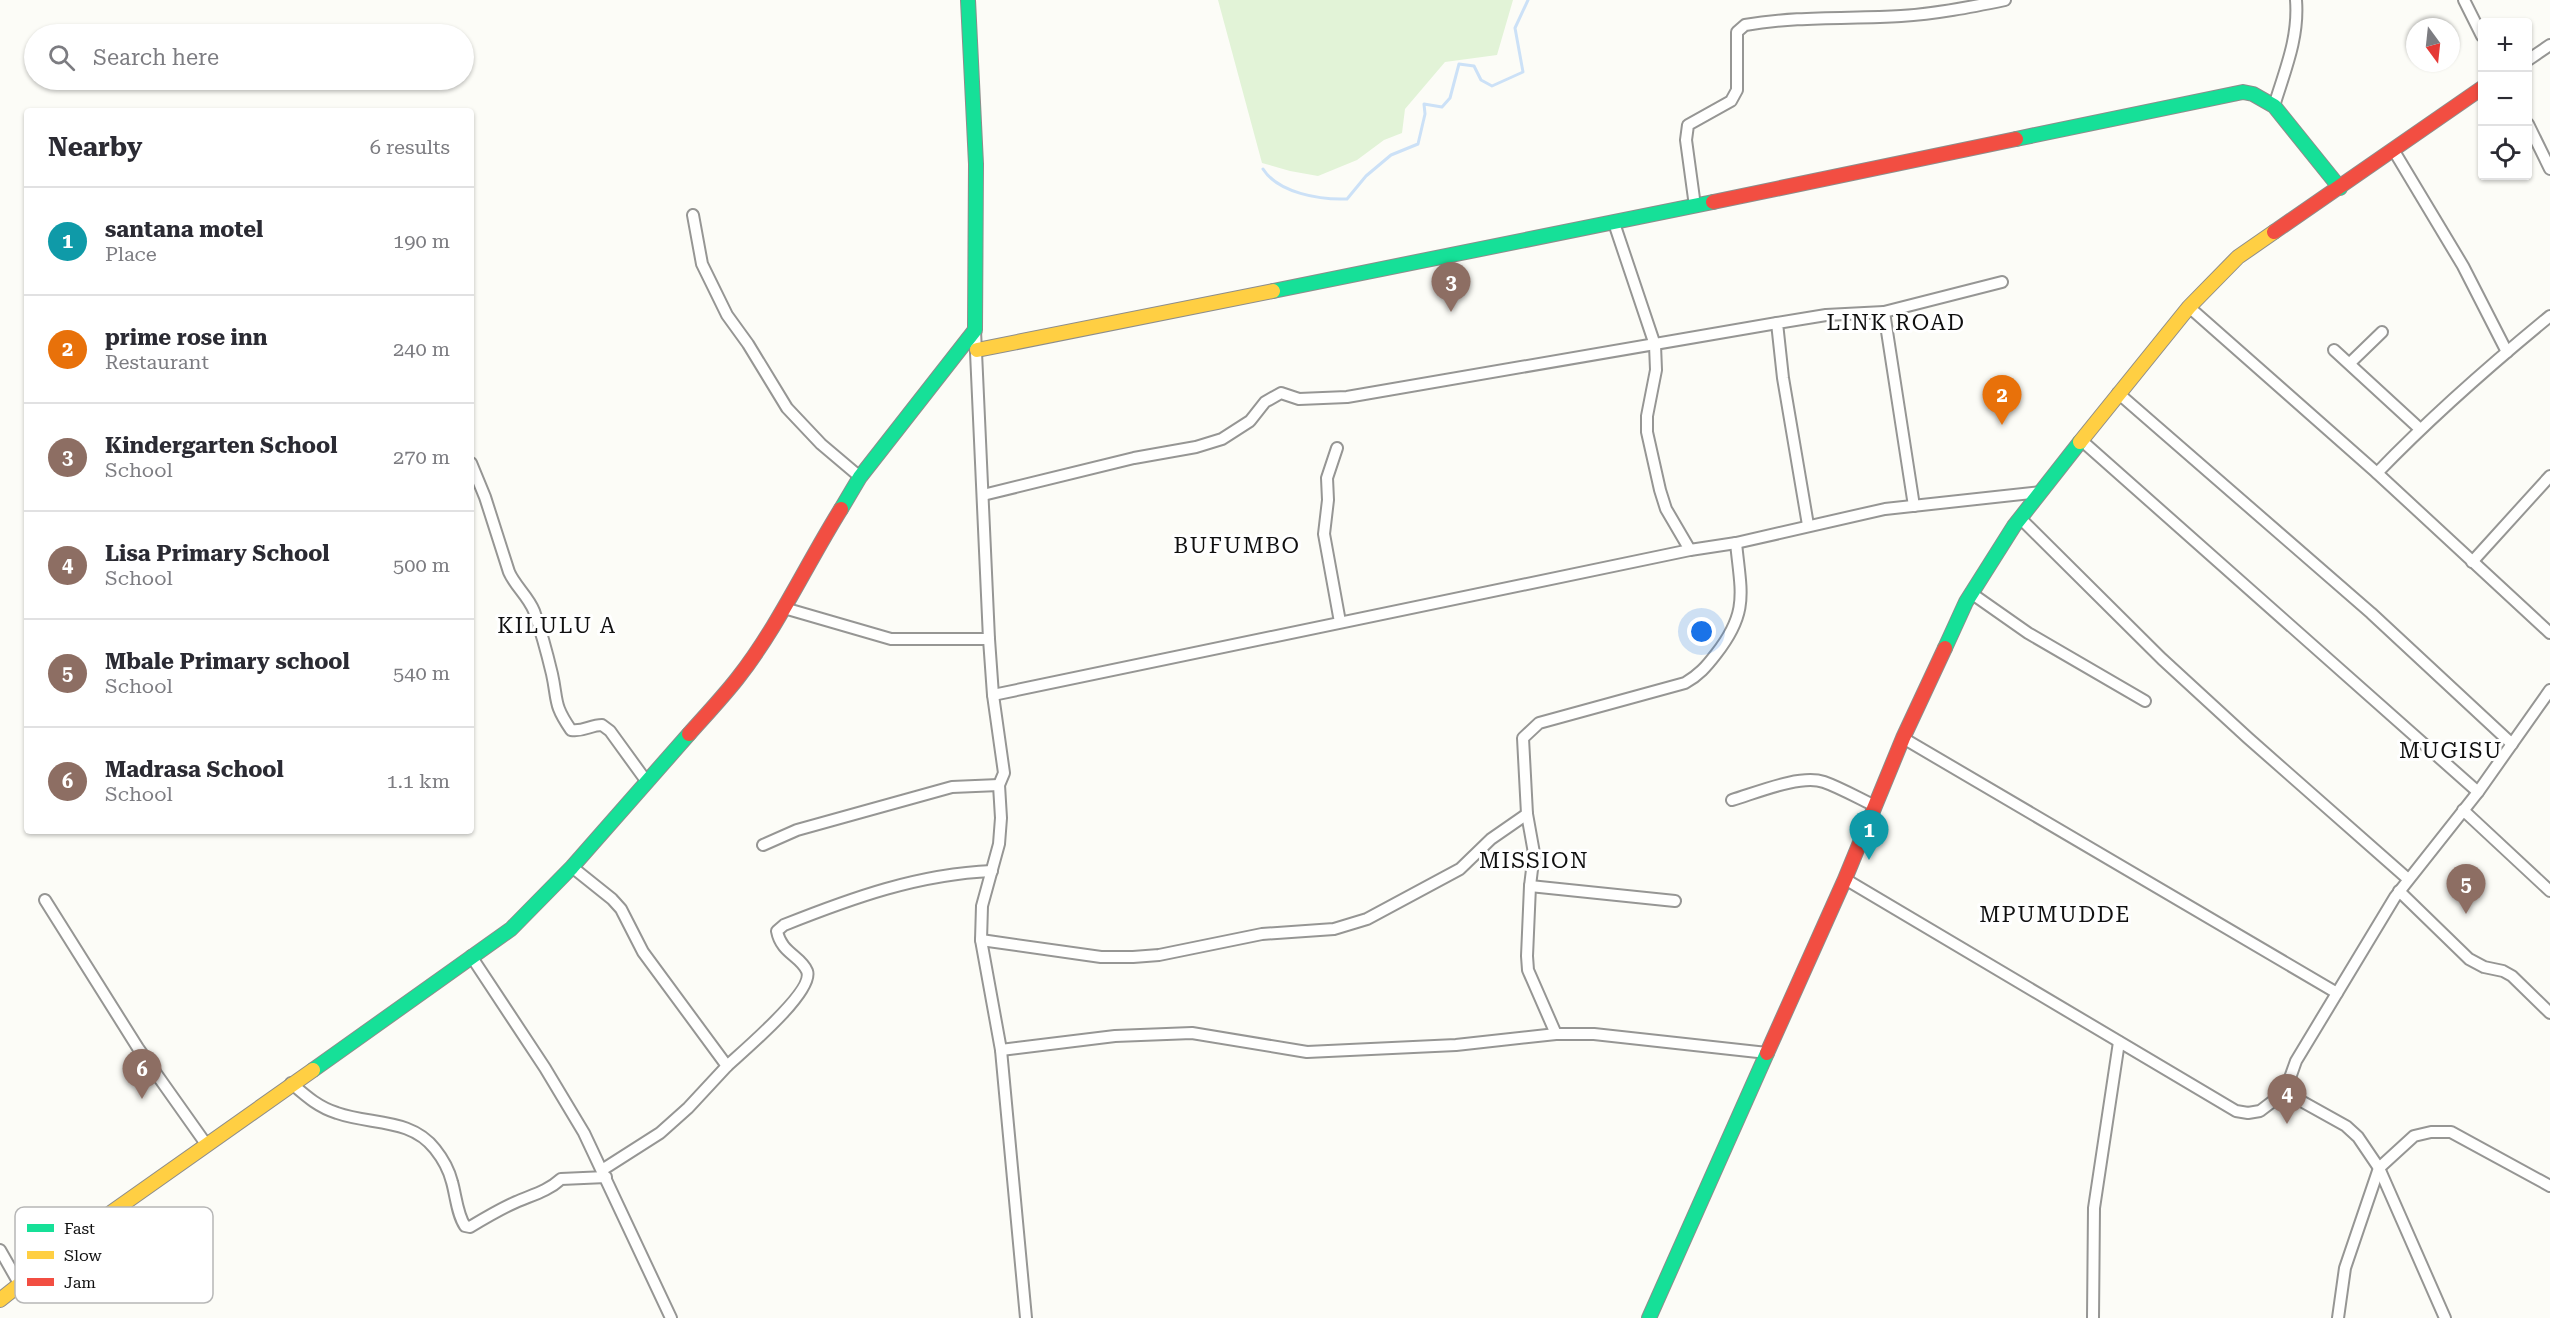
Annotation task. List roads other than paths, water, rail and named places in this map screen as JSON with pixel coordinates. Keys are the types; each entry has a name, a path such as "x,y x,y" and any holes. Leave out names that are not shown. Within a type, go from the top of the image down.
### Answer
{"street":[{"path":"968,0 976,159 975,330 989,639 993,695 1005,773 999,785 1002,818 999,844 982,906 981,940 1001,1050 1026,1318"},
{"path":"1695,206 1686,140 1688,125 1731,101 1737,90 1737,32 1746,26 1828,18 1902,16 1948,11 2006,0"},
{"path":"2274,106 2288,67 2294,37 2296,0"},
{"path":"2464,0 2478,28"},
{"path":"2532,57 2550,45"},
{"path":"1649,1318 1845,879 1903,738 1971,593 2020,518 2189,307 2238,257 2478,91"},
{"path":"977,350 1614,223 2243,92 2253,94 2274,106 2340,188"},
{"path":"2529,126 2550,169"},
{"path":"2394,151 2463,266 2507,352"},
{"path":"693,215 702,264 727,315 787,408 821,444 860,477"},
{"path":"1614,223 1654,345 1656,370 1647,416 1647,432 1665,509 1690,550"},
{"path":"983,495 1134,458 1196,447 1222,439 1250,421 1265,402 1281,393 1299,399 1347,397 1826,315 1884,312 2002,282"},
{"path":"2189,307 2378,473 2550,633"},
{"path":"1884,312 1914,506"},
{"path":"2378,473 2420,429 2550,316"},
{"path":"1777,323 1808,525"},
{"path":"119,1207 511,929 572,867 738,678 784,608 812,555 860,477 975,330"},
{"path":"2350,363 2382,332"},
{"path":"2334,350 2420,429"},
{"path":"2118,393 2371,613 2512,744"},
{"path":"2081,440 2478,792"},
{"path":"1337,448 1327,478 1328,500 1324,534 1340,622"},
{"path":"474,470 514,583 530,601 552,674 558,710 572,730 580,732 594,725 602,725 610,730 647,782"},
{"path":"2472,562 2550,476"},
{"path":"993,695 1690,550 1736,543 1885,509 2041,492"},
{"path":"2020,518 2171,667 2408,879"},
{"path":"1556,1034 1528,970 1530,886 1534,853 1527,814 1523,738 1539,723 1685,683 1700,675 1738,621 1742,601 1736,543"},
{"path":"1971,593 2028,633 2145,700"},
{"path":"784,608 891,639 989,639"},
{"path":"1845,879 2236,1111 2260,1112 2285,1092 2296,1061 2399,891 2478,792 2550,690"},
{"path":"1903,738 2337,993"},
{"path":"1732,800 1799,781 1811,780 1822,782 1875,806"},
{"path":"763,845 797,831 952,787 999,785"},
{"path":"2463,810 2550,891"},
{"path":"981,940 1101,957 1133,957 1159,955 1262,934 1334,929 1367,919 1460,869 1491,839 1527,814"},
{"path":"572,867 621,909 643,951 727,1066"},
{"path":"291,1083 317,1105 338,1114 408,1128 422,1136 434,1148 449,1170 465,1226 470,1227 514,1203 550,1188 561,1179 604,1174 660,1133 688,1108 727,1066 782,1014 805,985 807,970 789,953 778,938 777,931 784,925 851,898 929,877 953,872 992,871"},
{"path":"1530,886 1676,901"},
{"path":"2399,891 2469,959 2484,967 2504,971 2512,976 2550,1013"},
{"path":"45,900 138,1048 206,1144"},
{"path":"471,956 545,1068 584,1133 671,1318"},
{"path":"1001,1050 1116,1036 1192,1033 1306,1052 1456,1046 1556,1034 1594,1034 1767,1053"},
{"path":"2093,1318 2094,1208 2119,1042"},
{"path":"2285,1092 2346,1126 2358,1137 2379,1168 2445,1318"},
{"path":"2338,1318 2345,1268 2379,1168 2414,1136 2431,1132 2451,1132 2550,1186"},
{"path":"0,1250 15,1276"},
{"path":"0,1300 15,1289"}],"waterway":[{"path":"1263,169 1279,184 1300,193 1347,199 1366,176 1391,155 1418,144 1425,114 1424,104 1442,107 1450,98 1459,64 1474,66 1481,80 1492,86 1523,72 1515,28 1528,0"}],"place":[{"name":"Kindergarten School","path":"1451,312"},
{"name":"prime rose inn","path":"2002,425"},
{"name":"santana motel","path":"1869,860"},
{"name":"Mbale Primary school","path":"2466,914"},
{"name":"Madrasa School","path":"142,1099"},
{"name":"Lisa Primary School","path":"2287,1124"}],"district":[{"name":"LINK ROAD","path":"1896,322"},
{"name":"BUFUMBO","path":"1237,545"},
{"name":"KILULU A","path":"557,625"},
{"name":"MUGISU","path":"2451,750"},
{"name":"MISSION","path":"1534,860"},
{"name":"MPUMUDDE","path":"2055,914"}]}
